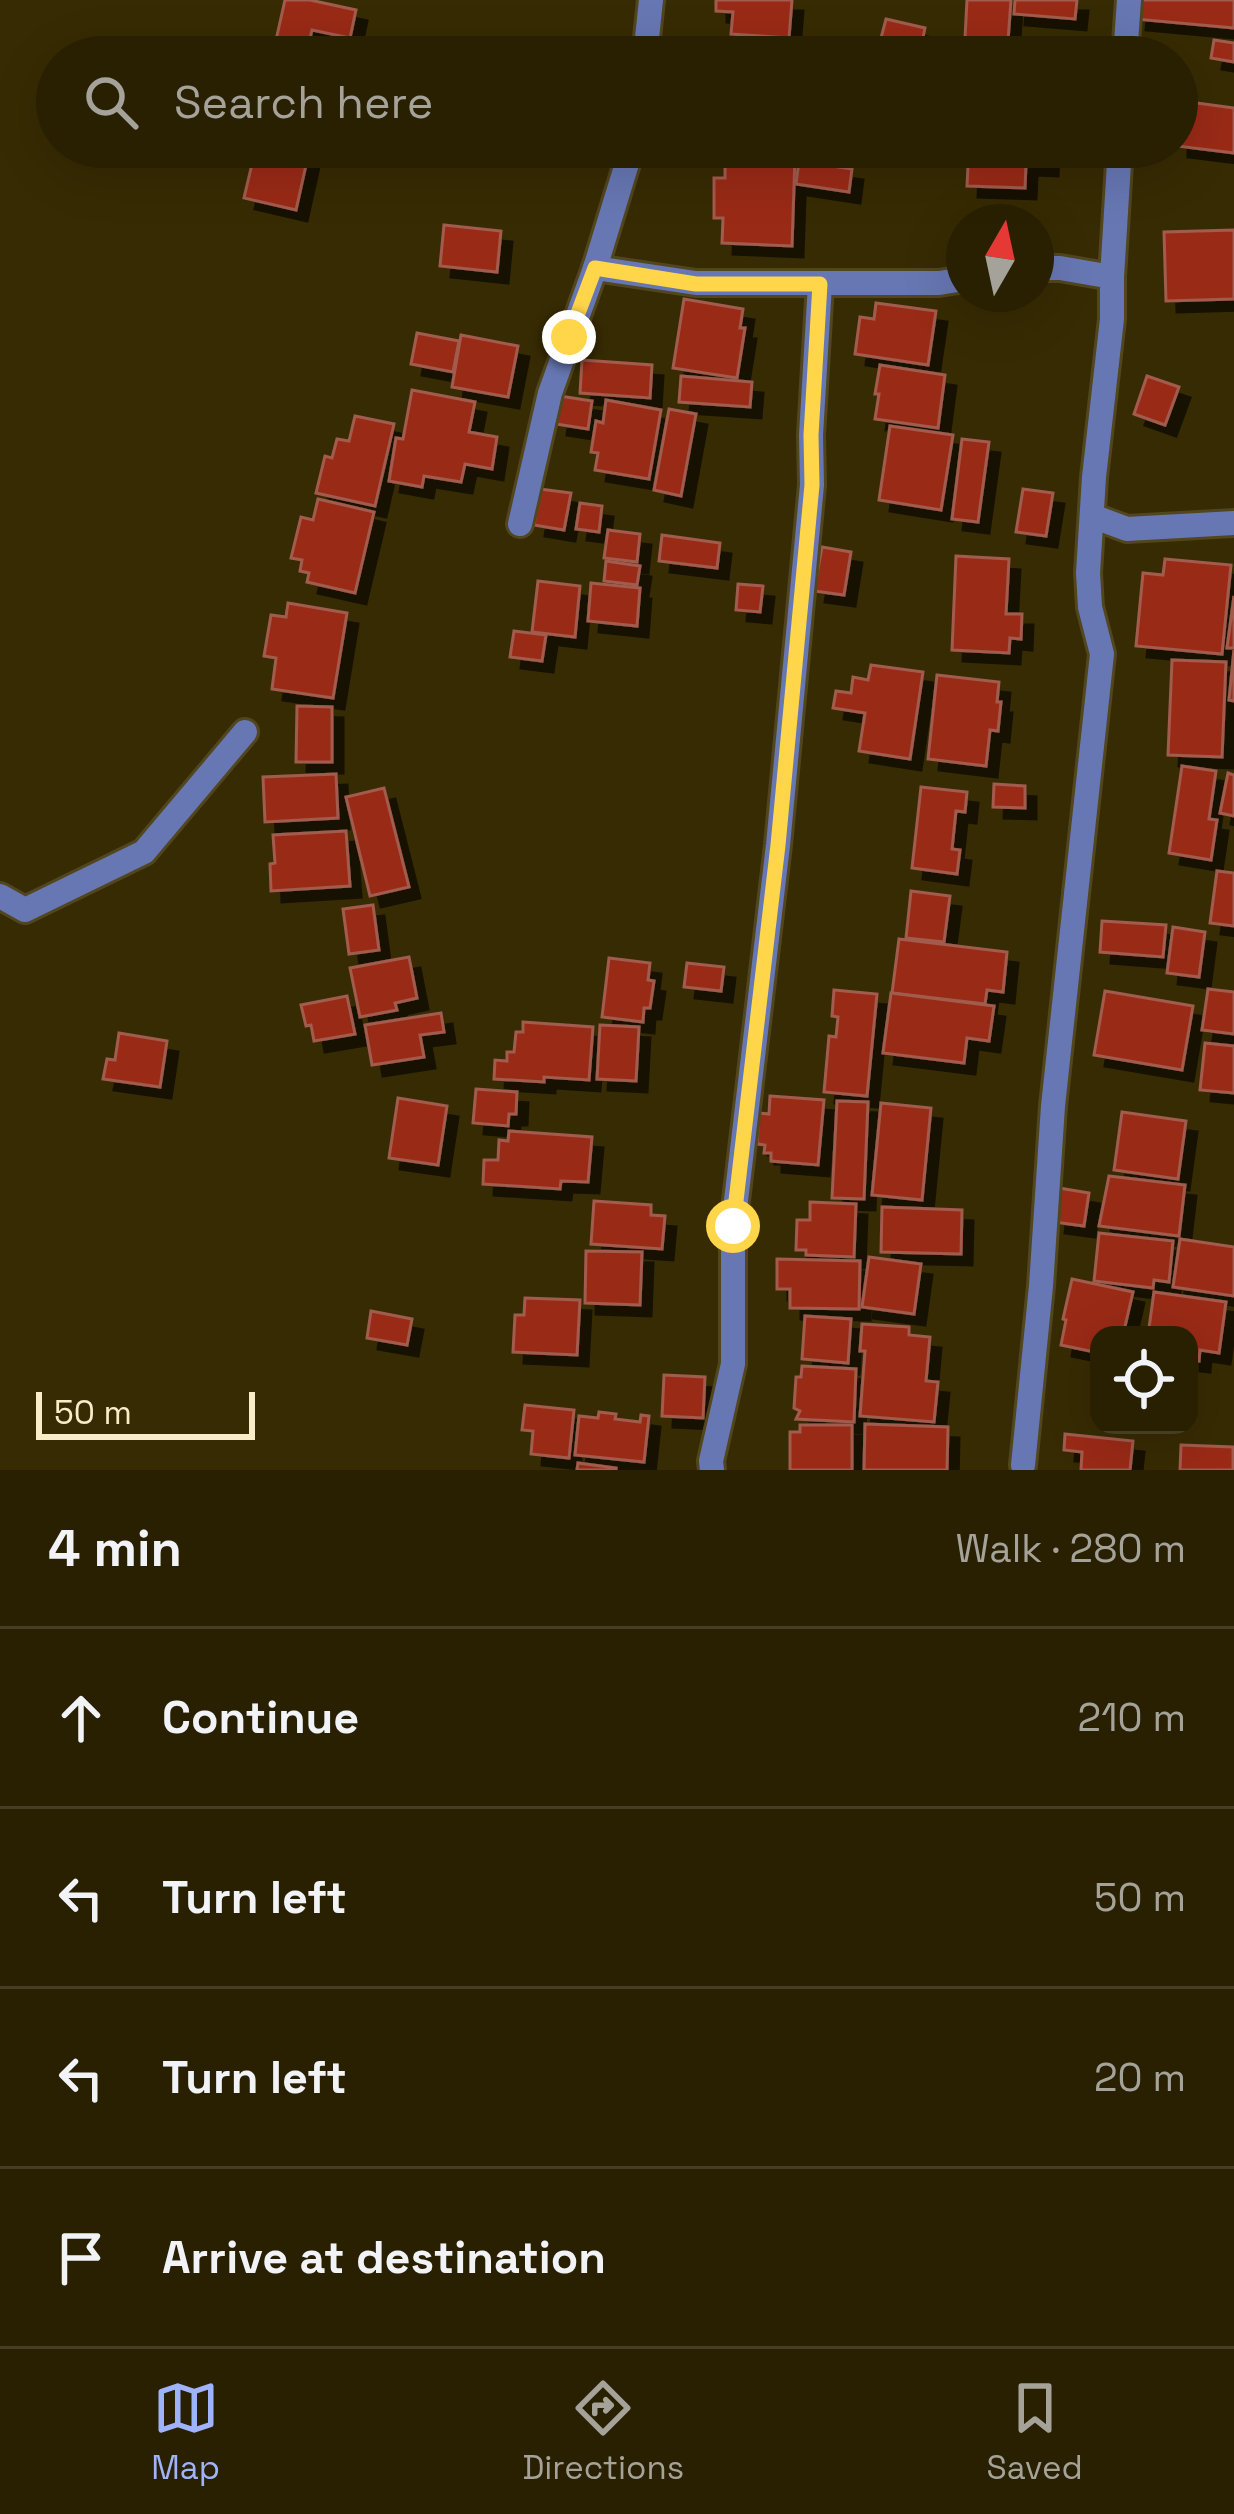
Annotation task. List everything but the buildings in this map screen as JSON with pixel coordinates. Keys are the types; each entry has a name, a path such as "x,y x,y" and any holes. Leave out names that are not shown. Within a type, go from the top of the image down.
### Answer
{"street":[{"path":"647,36 651,0"},
{"path":"1126,36 1129,0"},
{"path":"520,524 550,393 626,168"},
{"path":"1023,1465 1054,1106 1102,653 1090,607 1088,573 1112,319 1119,168"},
{"path":"595,268 696,284 946,283"},
{"path":"1054,268 1112,278"},
{"path":"712,1470 733,1364 733,1226 778,845 812,485 820,284"},
{"path":"1092,516 1127,529 1234,523"},
{"path":"0,896 25,910 144,852 244,732"}],"route":[{"path":"569,337 595,268 696,284 820,284 812,485 778,845 733,1226"}]}
